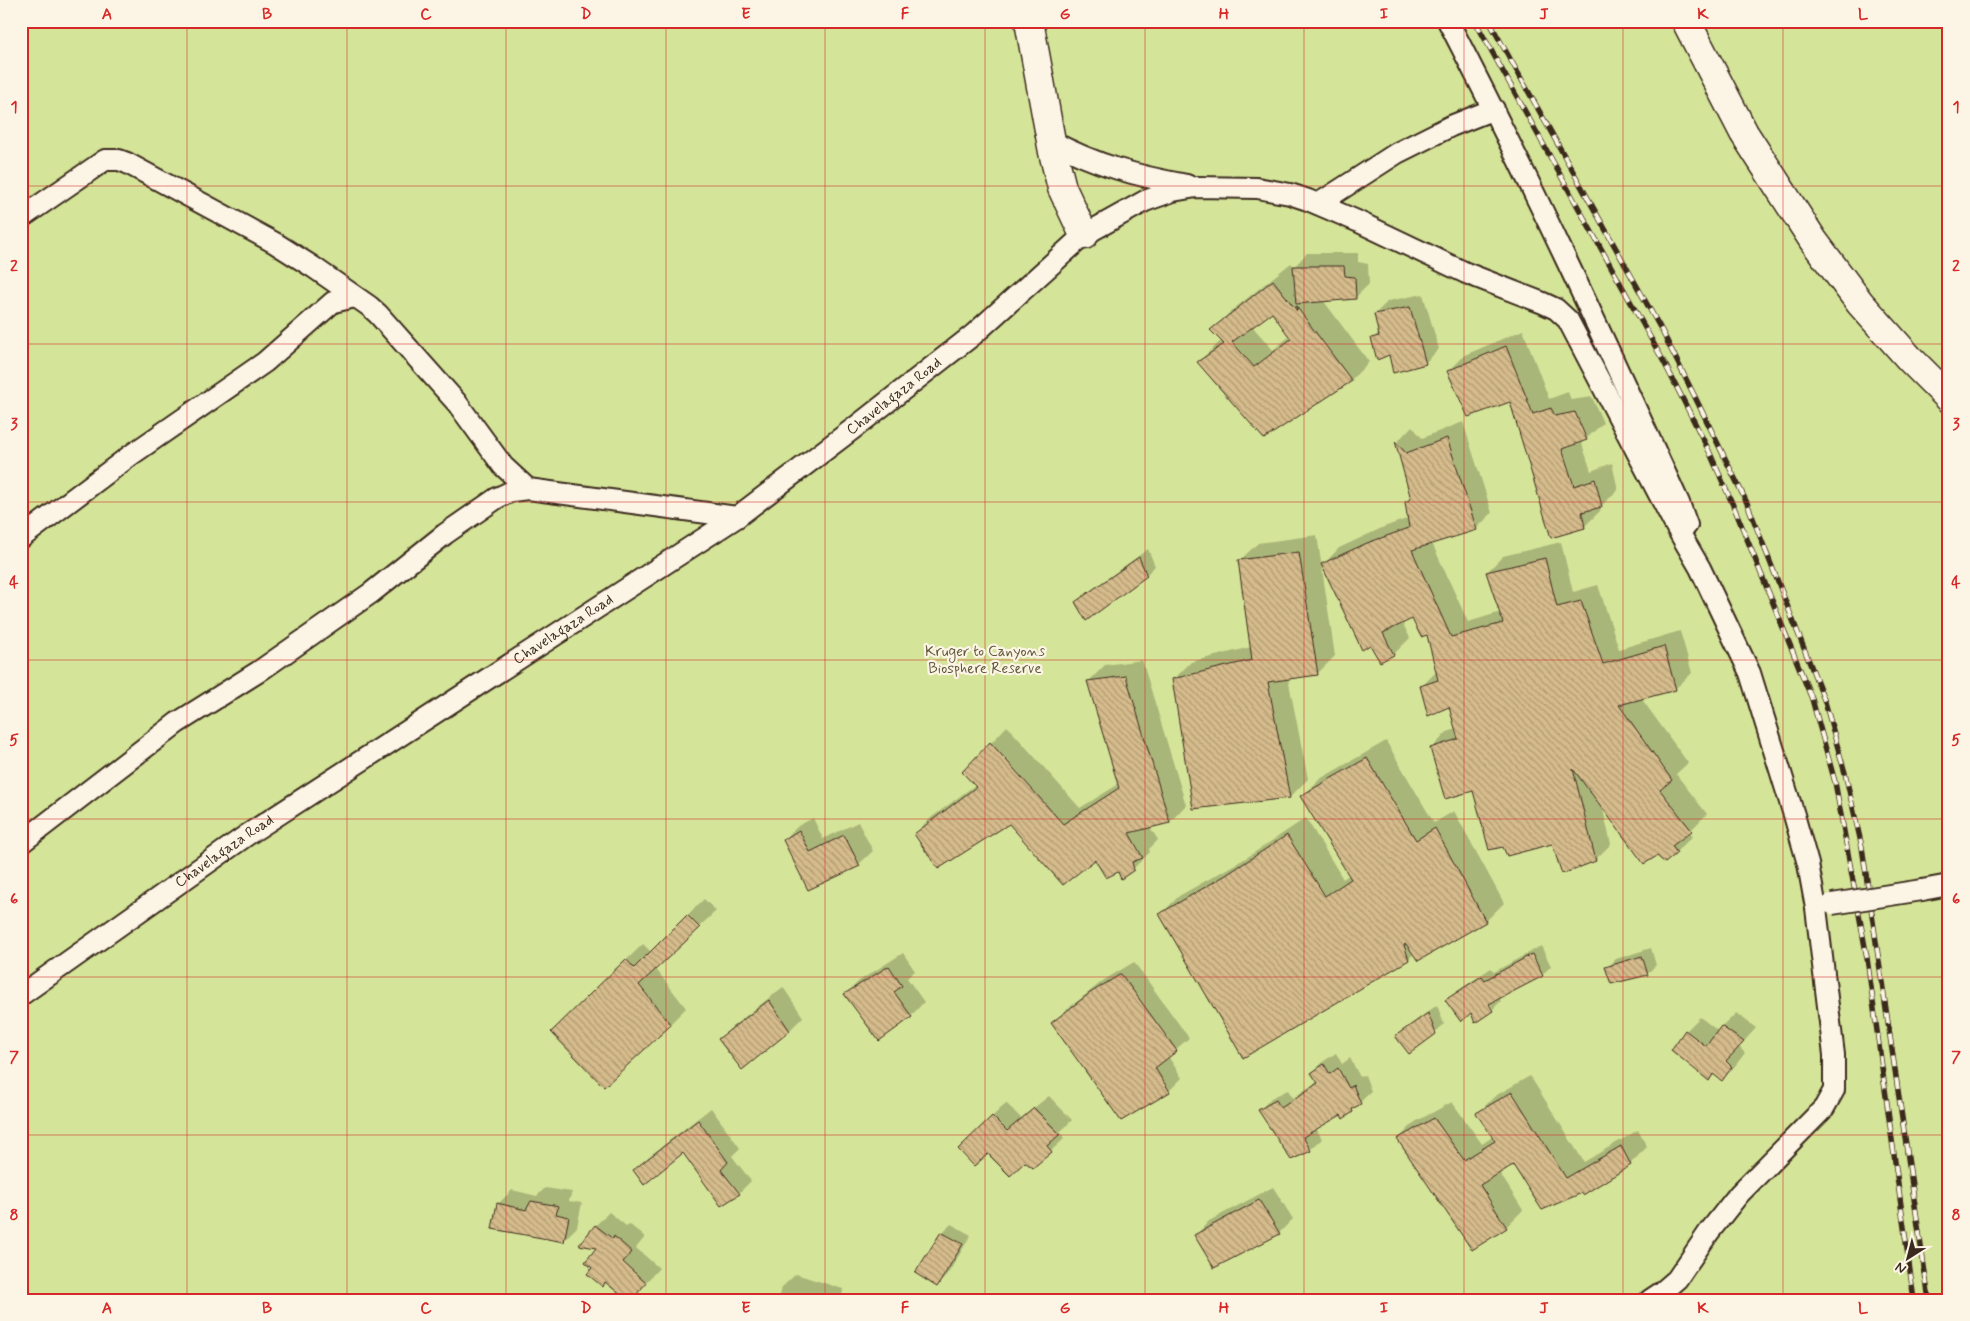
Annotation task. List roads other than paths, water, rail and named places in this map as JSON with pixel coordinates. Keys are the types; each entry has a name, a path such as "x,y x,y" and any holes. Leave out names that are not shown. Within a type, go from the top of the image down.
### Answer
{"street":[{"path":"1029,21 1051,141 1062,188 1084,234"},
{"path":"1448,21 1494,109 1679,503 1700,568"},
{"path":"1686,21 1744,133 1813,240 1860,303 1909,358 1949,398"},
{"path":"1318,204 1396,153 1451,126 1494,109"},
{"path":"1051,141 1088,160 1126,173 1196,187 1257,188 1290,194 1318,204 1466,273 1556,309 1568,320 1675,525 1700,568 1750,673 1808,864 1824,906 1834,1055 1834,1090 1824,1108 1739,1194 1709,1232 1677,1278 1650,1300"},
{"path":"21,218 105,160 119,160 275,243 313,267 378,314 456,403 503,466 528,488"},
{"name":"Chavelagaza Road","path":"21,995 247,835 737,517 973,334 1084,234 1145,201 1173,191 1196,187"},
{"path":"21,538 131,455 265,362 333,302 356,297"},
{"path":"21,843 177,723 258,672 371,594 445,534 497,498 512,491 528,488 737,517"},
{"path":"1824,906 1949,886"}],"railway":[{"path":"1475,21 1665,364 1709,451 1736,512 1812,699 1835,782 1867,958 1914,1300"},
{"path":"1489,21 1662,331 1694,395 1747,503 1825,702 1845,773 1862,847 1929,1300"}],"park label":[{"name":"Kruger to Canyons Biosphere Reserve","path":"985,660"}]}
